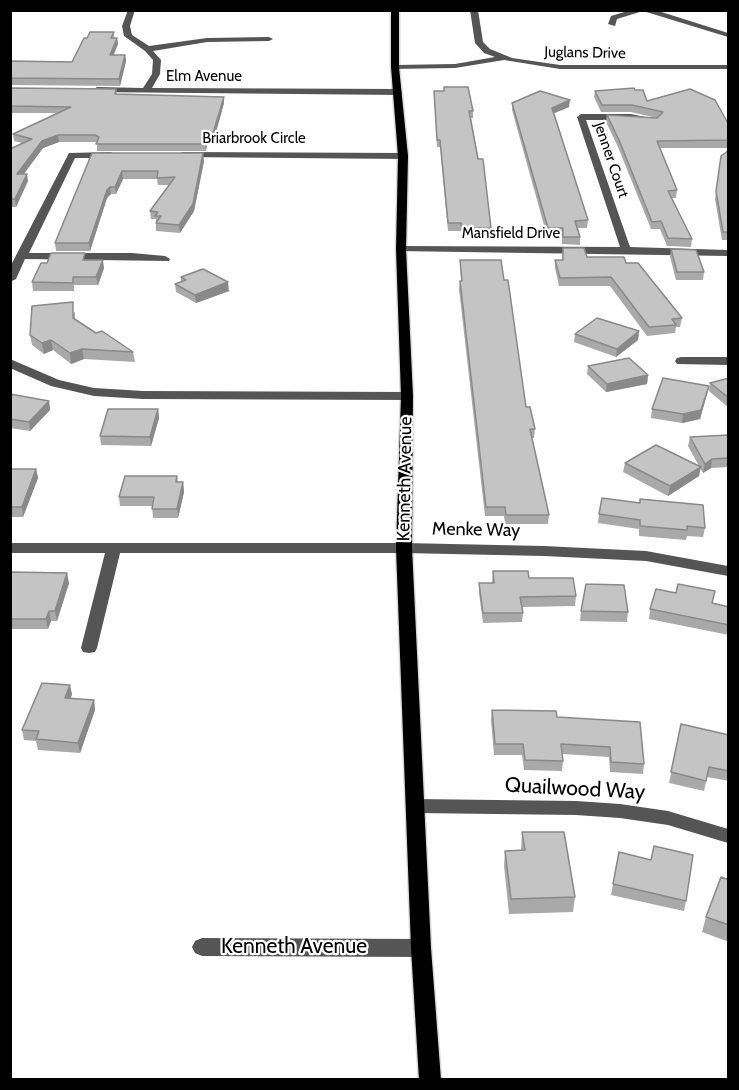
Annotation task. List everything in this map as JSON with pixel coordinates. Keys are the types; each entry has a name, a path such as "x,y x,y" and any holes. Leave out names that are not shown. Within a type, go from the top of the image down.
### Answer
{"main road":[{"name":"Kenneth Avenue","path":"395,10 395,67 403,156 401,249 407,396 404,548 421,948 430,1080"}],"street":[{"path":"132,10 126,31 134,41 153,54 158,65 146,90"},
{"name":"Juglans Drive","path":"474,10 479,43 487,51 503,58 525,63 560,67 729,67"},
{"path":"612,24 614,18 640,10"},
{"path":"646,10 729,34"},
{"path":"147,50 198,41 269,39"},
{"path":"395,67 464,65 503,58"},
{"name":"Elm Avenue","path":"90,90 398,92"},
{"name":"Jenner Court","path":"626,250 581,117 639,117 656,120"},
{"path":"10,279 24,256 72,155 120,155"},
{"name":"Briarbrook Circle","path":"167,155 403,156"},
{"name":"Mansfield Drive","path":"401,249 729,253"},
{"path":"24,256 132,256 165,259"},
{"path":"681,362 729,361"},
{"path":"10,363 55,382 94,392 143,395 407,396"},
{"name":"Menke Way","path":"10,548 404,548 598,553 646,556 729,571"},
{"path":"89,648 114,548"},
{"name":"Quailwood Way","path":"416,806 576,808 620,811 668,818 729,836"},
{"name":"Kenneth Avenue","path":"202,947 421,948"}],"building":[{"path":"90,32 114,32 111,38 117,38 110,55 125,55 119,79 10,78 10,61 72,62 84,38 87,38"},
{"path":"444,87 468,87 473,111 469,111 478,159 483,159 491,228 462,228 461,223 448,223 440,140 437,140 434,91 444,91"},
{"path":"10,88 116,89 115,94 224,97 212,136 207,136 205,144 96,144 99,137 95,135 58,135 42,141 17,174 27,174 15,199 10,201 10,149 32,139 13,134 71,107 10,106"},
{"path":"634,88 643,90 647,101 690,89 715,100 729,125 729,140 657,141 677,190 668,191 692,239 668,238 661,221 652,222 607,115 657,118 663,112 632,105 602,105 595,91"},
{"path":"540,91 570,100 552,108 588,220 575,221 580,237 563,237 563,228 548,228 512,103"},
{"path":"729,150 729,232 723,232 716,191 721,156"},
{"path":"92,153 203,153 193,204 179,225 156,223 161,216 155,216 158,212 150,211 175,177 157,178 158,171 122,171 115,187 107,190 89,243 55,243"},
{"path":"563,248 584,248 587,257 624,257 626,263 638,263 682,318 672,319 676,325 649,327 611,277 560,278 555,260 563,260"},
{"path":"671,249 696,250 704,272 677,272"},
{"path":"51,253 85,253 83,260 103,260 96,277 73,277 73,283 32,282 41,263 47,263"},
{"path":"460,260 501,260 504,280 508,280 526,407 530,407 535,429 530,429 549,515 506,515 505,507 486,507 460,281 462,281"},
{"path":"203,269 228,282 195,295 175,284 186,280 181,277"},
{"path":"73,302 73,318 96,333 102,331 133,352 82,349 70,353 51,340 42,343 30,335 32,306"},
{"path":"597,318 639,331 617,349 575,334"},
{"path":"629,358 648,375 607,384 588,366"},
{"path":"663,378 709,386 701,410 683,414 652,409"},
{"path":"729,378 729,398 710,383"},
{"path":"10,394 49,401 29,422 10,419"},
{"path":"108,409 158,409 150,437 100,436"},
{"path":"729,435 729,458 712,459 705,464 690,437"},
{"path":"656,445 701,467 670,486 625,463"},
{"path":"10,469 36,469 22,507 10,507"},
{"path":"125,476 177,476 176,482 183,482 177,509 152,509 154,497 119,497"},
{"path":"602,498 640,503 640,499 703,505 705,528 687,526 687,530 640,526 640,520 599,514"},
{"path":"493,571 528,571 529,578 573,578 576,596 520,597 523,613 483,613 479,583 494,583"},
{"path":"10,572 67,573 55,611 49,611 46,619 10,619"},
{"path":"586,584 624,585 628,612 581,611"},
{"path":"678,584 715,591 712,603 729,607 729,625 650,609 656,589 676,593"},
{"path":"42,683 70,685 65,698 94,700 78,743 36,739 39,731 22,730"},
{"path":"492,710 556,711 557,717 640,722 644,764 611,762 610,747 561,744 563,761 525,760 523,744 495,744"},
{"path":"681,724 729,735 729,771 709,767 706,781 671,772"},
{"path":"522,832 564,832 575,897 511,899 505,851 525,850"},
{"path":"654,846 693,855 686,901 613,884 619,852 651,860"},
{"path":"721,877 729,880 729,925 706,917"}]}
